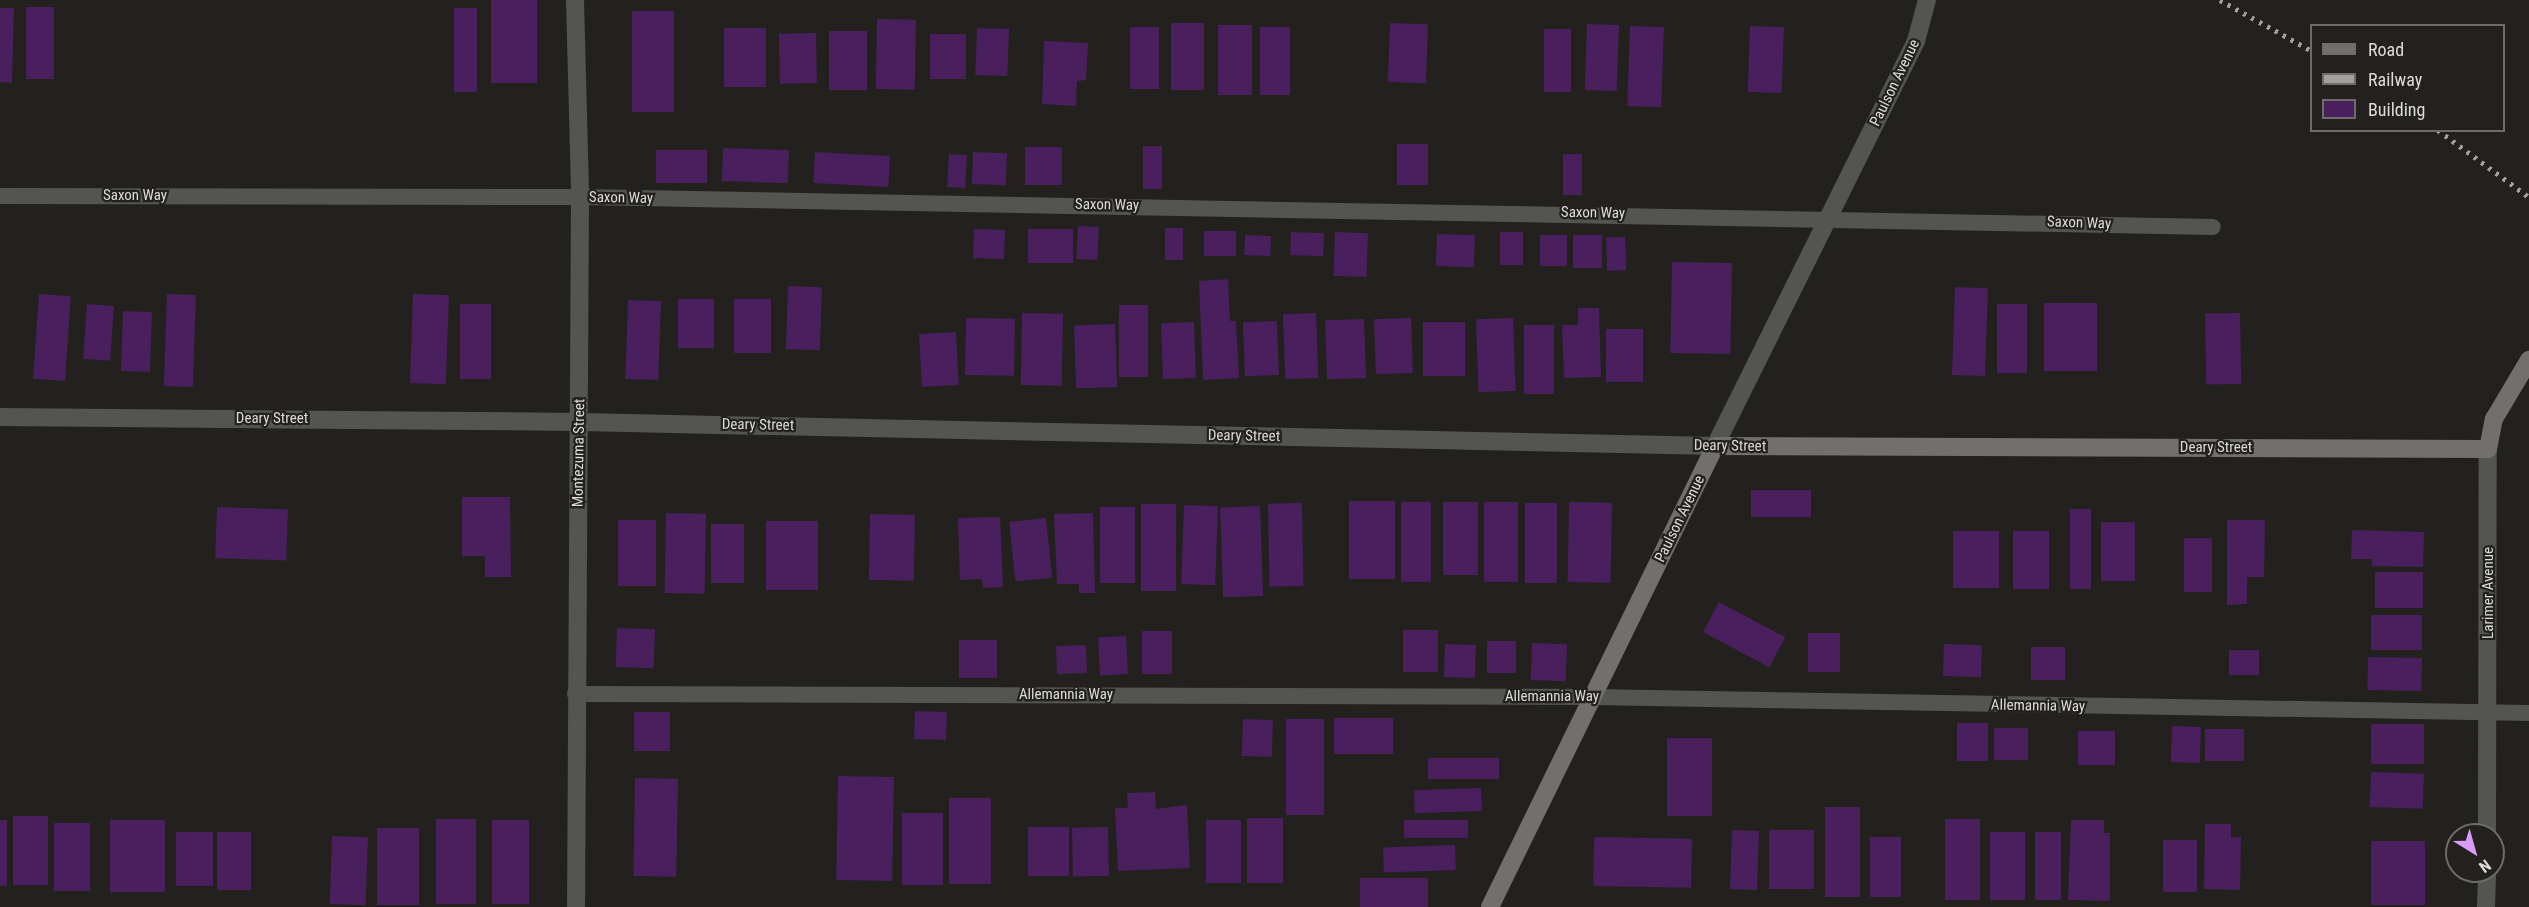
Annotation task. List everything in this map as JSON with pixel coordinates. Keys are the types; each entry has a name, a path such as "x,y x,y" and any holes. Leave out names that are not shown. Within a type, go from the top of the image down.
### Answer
{"street":[{"name":"Montezuma Street","path":"575,0 580,197 580,422 575,694 576,907"},
{"name":"Paulson Avenue","path":"1490,907 1916,41 1927,0"},
{"name":"Larimer Avenue","path":"2487,823 2490,714 2488,449 2494,419 2529,360"},
{"name":"Deary Street","path":"0,417 580,422 1715,446 2488,449"},
{"path":"2486,907 2487,883"}],"lane":[{"name":"Saxon Way","path":"0,196 580,197 1828,216 2213,227"},
{"name":"Allemannia Way","path":"575,694 1593,697 2529,713"}],"building":[{"path":"491,0 537,0 537,83 491,83"},
{"path":"26,7 54,7 54,79 26,79"},
{"path":"0,8 14,8 12,83 0,82"},
{"path":"454,8 477,8 477,92 454,92"},
{"path":"632,11 674,11 674,112 632,112"},
{"path":"877,19 916,20 915,90 876,89"},
{"path":"1171,23 1204,23 1204,90 1171,90"},
{"path":"1390,23 1428,24 1426,83 1388,82"},
{"path":"1587,24 1619,25 1617,91 1585,90"},
{"path":"1218,25 1252,25 1252,95 1218,95"},
{"path":"1630,26 1664,27 1661,107 1627,106"},
{"path":"1750,26 1784,27 1782,93 1748,92"},
{"path":"1130,27 1159,27 1159,89 1130,89"},
{"path":"1260,27 1290,27 1290,95 1260,95"},
{"path":"724,28 766,28 766,87 724,87"},
{"path":"977,28 1009,29 1007,76 975,75"},
{"path":"1544,29 1571,29 1571,92 1544,92"},
{"path":"829,31 867,31 867,90 829,90"},
{"path":"816,33 817,83 780,84 779,34"},
{"path":"930,34 966,34 966,79 930,79"},
{"path":"1044,41 1088,43 1086,80 1077,81 1076,106 1042,104"},
{"path":"1397,144 1428,144 1428,185 1397,185"},
{"path":"1143,146 1162,146 1162,189 1143,189"},
{"path":"1025,147 1062,147 1062,185 1025,185"},
{"path":"723,148 789,150 788,183 722,181"},
{"path":"656,150 707,150 707,183 656,183"},
{"path":"815,152 890,156 888,187 813,183"},
{"path":"973,152 1007,153 1006,185 972,184"},
{"path":"949,154 967,155 965,188 947,187"},
{"path":"1563,154 1582,154 1582,195 1563,195"},
{"path":"1078,226 1099,227 1097,260 1076,259"},
{"path":"1165,228 1183,228 1183,260 1165,260"},
{"path":"974,229 1005,230 1004,259 973,258"},
{"path":"1028,229 1073,229 1073,263 1028,263"},
{"path":"1204,231 1236,231 1236,256 1204,256"},
{"path":"1291,232 1324,233 1323,256 1290,255"},
{"path":"1335,232 1368,233 1366,277 1333,276"},
{"path":"1500,232 1523,232 1523,265 1500,265"},
{"path":"1437,234 1475,235 1474,267 1436,266"},
{"path":"1245,235 1271,236 1270,256 1244,255"},
{"path":"1540,235 1567,235 1567,266 1540,266"},
{"path":"1573,235 1602,235 1602,268 1573,268"},
{"path":"1625,237 1626,270 1607,271 1606,238"},
{"path":"1672,262 1732,263 1730,354 1670,353"},
{"path":"1228,279 1230,321 1236,321 1239,378 1203,380 1199,281"},
{"path":"788,286 822,287 820,350 786,349"},
{"path":"1955,287 1988,288 1985,376 1952,375"},
{"path":"39,294 71,296 65,381 33,379"},
{"path":"167,294 196,295 193,387 164,386"},
{"path":"413,294 449,295 446,384 410,383"},
{"path":"678,299 714,299 714,348 678,348"},
{"path":"734,299 771,299 771,353 734,353"},
{"path":"628,300 661,301 658,380 625,379"},
{"path":"2044,303 2097,303 2097,371 2044,371"},
{"path":"87,304 114,306 110,361 83,359"},
{"path":"460,304 491,304 491,379 460,379"},
{"path":"1997,304 2027,304 2027,373 1997,373"},
{"path":"1119,305 1148,305 1148,377 1119,377"},
{"path":"1578,308 1599,308 1601,377 1564,378 1562,325 1578,325"},
{"path":"123,311 152,312 150,372 121,371"},
{"path":"1022,313 1063,314 1062,386 1021,385"},
{"path":"1316,313 1318,378 1285,379 1283,314"},
{"path":"2240,313 2241,384 2206,385 2205,314"},
{"path":"966,318 1015,319 1014,376 965,375"},
{"path":"1411,318 1413,373 1376,374 1374,319"},
{"path":"1513,318 1516,391 1479,392 1476,319"},
{"path":"1364,319 1366,378 1327,379 1325,320"},
{"path":"1277,321 1279,375 1245,376 1243,322"},
{"path":"1194,322 1196,378 1163,379 1161,323"},
{"path":"1423,322 1465,322 1465,376 1423,376"},
{"path":"1115,324 1117,387 1076,388 1074,325"},
{"path":"1524,325 1554,325 1554,394 1524,394"},
{"path":"1606,329 1643,329 1643,382 1606,382"},
{"path":"956,332 959,385 922,387 919,334"},
{"path":"1751,490 1811,490 1811,517 1751,517"},
{"path":"462,497 510,497 511,577 485,577 485,556 462,556"},
{"path":"1349,501 1395,501 1395,579 1349,579"},
{"path":"1401,502 1431,502 1431,582 1401,582"},
{"path":"1443,502 1478,502 1478,575 1443,575"},
{"path":"1484,502 1518,502 1518,582 1484,582"},
{"path":"1569,502 1612,503 1611,583 1568,582"},
{"path":"1302,503 1303,586 1269,587 1268,504"},
{"path":"1525,503 1557,503 1557,583 1525,583"},
{"path":"1141,504 1176,504 1176,591 1141,591"},
{"path":"1184,505 1218,506 1215,585 1181,584"},
{"path":"1260,506 1263,596 1223,597 1220,507"},
{"path":"217,507 288,509 286,560 215,558"},
{"path":"1100,507 1135,507 1135,583 1100,583"},
{"path":"2070,509 2091,509 2091,589 2070,589"},
{"path":"666,513 706,514 705,594 665,593"},
{"path":"1093,513 1095,593 1079,593 1079,584 1057,584 1054,514"},
{"path":"870,514 915,515 914,581 869,580"},
{"path":"1000,517 1003,587 983,588 982,579 960,580 958,518"},
{"path":"1046,518 1052,578 1015,582 1009,522"},
{"path":"618,520 656,520 656,586 618,586"},
{"path":"2227,520 2265,520 2264,577 2247,577 2247,604 2227,605"},
{"path":"766,521 818,521 818,590 766,590"},
{"path":"2101,522 2135,522 2135,581 2101,581"},
{"path":"711,524 744,524 744,583 711,583"},
{"path":"2352,530 2424,532 2423,567 2372,566 2372,559 2351,559"},
{"path":"1953,531 1999,531 1999,588 1953,588"},
{"path":"2013,531 2049,531 2049,589 2013,589"},
{"path":"2184,538 2212,538 2212,592 2184,592"},
{"path":"2375,572 2423,572 2423,608 2375,608"},
{"path":"1719,602 1785,637 1769,667 1703,632"},
{"path":"2371,615 2422,615 2422,650 2371,650"},
{"path":"617,628 655,629 654,668 616,667"},
{"path":"1403,630 1438,630 1438,672 1403,672"},
{"path":"1142,631 1172,631 1172,674 1142,674"},
{"path":"1808,633 1840,633 1840,672 1808,672"},
{"path":"1126,636 1128,674 1100,675 1098,637"},
{"path":"959,640 997,640 997,678 959,678"},
{"path":"1487,641 1516,641 1516,673 1487,673"},
{"path":"1532,643 1567,644 1566,681 1531,680"},
{"path":"1445,644 1476,645 1475,678 1444,677"},
{"path":"1944,644 1982,645 1981,677 1943,676"},
{"path":"1086,645 1087,673 1057,674 1056,646"},
{"path":"2031,647 2065,647 2065,680 2031,680"},
{"path":"2229,650 2259,650 2259,675 2229,675"},
{"path":"2368,657 2422,658 2421,691 2367,690"},
{"path":"915,711 947,712 946,740 914,739"},
{"path":"634,712 670,712 670,751 634,751"},
{"path":"1334,718 1393,718 1393,754 1334,754"},
{"path":"1243,719 1273,720 1272,757 1242,756"},
{"path":"1286,719 1324,719 1324,815 1286,815"},
{"path":"1957,723 1988,723 1988,761 1957,761"},
{"path":"2371,724 2424,724 2424,764 2371,764"},
{"path":"2172,726 2201,727 2200,763 2171,762"},
{"path":"1994,728 2028,728 2028,760 1994,760"},
{"path":"2205,729 2244,729 2244,761 2205,761"},
{"path":"2078,731 2115,731 2115,765 2078,765"},
{"path":"1667,738 1712,738 1712,816 1667,816"},
{"path":"1428,758 1499,758 1499,779 1428,779"},
{"path":"2371,772 2424,774 2423,809 2370,807"},
{"path":"838,776 894,777 892,881 836,880"},
{"path":"635,778 678,779 676,877 633,876"},
{"path":"1481,788 1482,811 1415,813 1414,790"},
{"path":"1155,792 1156,809 1187,805 1190,868 1118,871 1115,808 1128,808 1127,793"},
{"path":"949,798 991,798 991,884 949,884"},
{"path":"1825,807 1860,807 1860,897 1825,897"},
{"path":"902,813 943,813 943,885 902,885"},
{"path":"13,816 48,816 48,885 13,885"},
{"path":"1247,818 1283,818 1283,883 1247,883"},
{"path":"436,819 476,819 476,904 436,904"},
{"path":"1945,819 1980,819 1980,900 1945,900"},
{"path":"0,820 7,820 7,886 0,886"},
{"path":"110,820 165,820 165,892 110,892"},
{"path":"492,820 529,820 529,904 492,904"},
{"path":"1206,820 1241,820 1241,883 1206,883"},
{"path":"1404,820 1468,820 1468,838 1404,838"},
{"path":"2071,820 2104,820 2104,833 2110,833 2110,901 2068,900"},
{"path":"54,823 90,823 90,891 54,891"},
{"path":"2205,824 2231,824 2231,838 2241,837 2240,890 2204,889"},
{"path":"1028,827 1069,827 1069,876 1028,876"},
{"path":"1108,827 1109,876 1073,877 1072,828"},
{"path":"377,828 419,828 419,905 377,905"},
{"path":"1732,830 1759,831 1757,890 1730,889"},
{"path":"1769,830 1814,830 1814,889 1769,889"},
{"path":"176,832 213,832 213,886 176,886"},
{"path":"217,832 251,832 251,890 217,890"},
{"path":"1990,832 2025,832 2025,900 1990,900"},
{"path":"2035,832 2061,832 2061,900 2035,900"},
{"path":"332,836 368,837 366,905 330,904"},
{"path":"1594,837 1692,839 1691,888 1593,886"},
{"path":"1870,837 1901,837 1901,897 1870,897"},
{"path":"2163,840 2197,840 2197,892 2163,892"},
{"path":"2371,841 2425,841 2425,905 2371,905"},
{"path":"1455,845 1456,870 1384,872 1383,848"},
{"path":"1360,878 1428,878 1428,907 1360,907"}],"railway":[{"path":"2220,0 2310,50"},
{"path":"2441,132 2529,197"}]}
